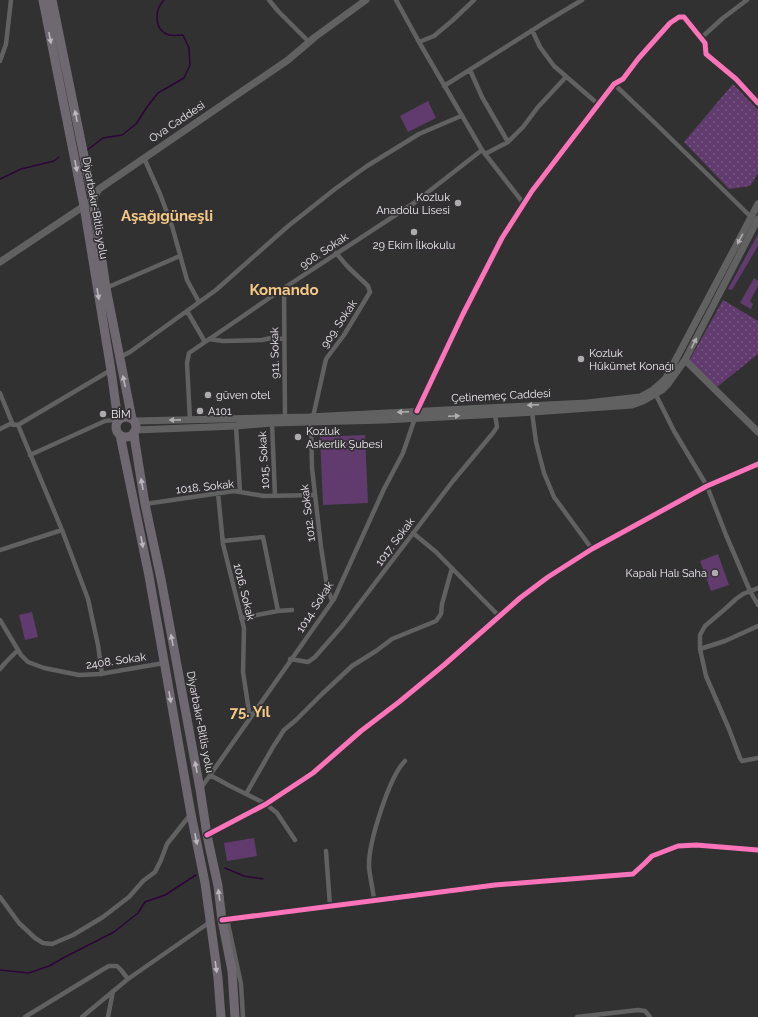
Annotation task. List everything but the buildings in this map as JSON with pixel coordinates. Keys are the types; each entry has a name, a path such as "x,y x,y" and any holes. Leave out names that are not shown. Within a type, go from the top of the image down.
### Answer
{"highway":[{"name":"Diyarbakır-Bitlis yolu","path":"43,0 84,206 118,421"},
{"name":"Diyarbakır-Bitlis yolu","path":"52,0 92,200 119,358 134,426 134,442 145,504 164,594 207,835 224,919 232,971 235,1017"},
{"path":"120,435 130,436 134,426 128,417 121,418 118,421 116,429 120,435 149,576 191,814 205,883 218,978 221,1017"}],"main road":[{"name":"Ova Caddesi","path":"0,262 84,206 92,200 99,189 288,60 309,42 366,0"},
{"path":"416,415 466,307 502,238 537,184 614,84"},
{"name":"Çetinemeç Caddesi","path":"134,426 236,426 312,419 495,414 632,405 656,395 662,390 685,360 755,218 758,204"},
{"name":"Çetinemeç Caddesi","path":"416,415 587,403 640,397 647,394 666,378 755,218"},
{"path":"685,360 758,432"},
{"name":"Çetinemeç Caddesi","path":"134,426 190,420 285,418 312,419"}],"street":[{"path":"0,61 6,44 11,0"},
{"path":"269,0 309,42"},
{"path":"396,0 444,86 484,152 524,204"},
{"path":"419,42 434,36 474,0"},
{"path":"444,86 582,0"},
{"path":"701,38 723,18 747,0"},
{"path":"755,218 614,84 623,79 670,23 679,17 684,17 705,43 706,54 736,79 758,103"},
{"path":"532,30 540,47 554,66 598,104"},
{"path":"470,70 482,97 508,142"},
{"name":"906. Sokak","path":"190,420 187,363 189,353 336,253 414,203 484,152 508,142 523,127 538,107 566,77"},
{"path":"119,358 130,352 216,290 287,227 335,189 419,134 462,116"},
{"path":"144,158 172,226 187,280 199,302"},
{"name":"909. Sokak","path":"312,419 326,359 344,335 370,292 368,286 336,253"},
{"path":"106,288 180,256"},
{"name":"911. Sokak","path":"284,288 285,418"},
{"path":"187,311 207,341 262,340 271,338 284,339"},
{"path":"0,429 10,424 16,425 111,370"},
{"path":"0,393 30,455 62,530 88,600 98,645 102,674"},
{"path":"656,395 674,431 707,486 726,535 750,591 758,605"},
{"path":"532,412 536,442 544,473 554,497 592,549"},
{"name":"1017. Sokak","path":"290,660 308,662 315,657 343,625 453,481 493,433 497,427 495,414"},
{"name":"1014. Sokak","path":"200,789 332,601 384,489 403,454 416,415"},
{"name":"1012. Sokak","path":"312,419 312,468 321,547 327,586 332,601"},
{"path":"30,455 105,421 118,421"},
{"name":"1015. Sokak","path":"272,423 275,496"},
{"path":"236,426 240,492"},
{"path":"207,835 266,804 313,773 361,731 444,665 520,598 543,581 592,549 707,486 758,464"},
{"name":"1018. Sokak","path":"145,504 234,491 264,496 315,495"},
{"name":"1016. Sokak","path":"218,493 223,540 244,628 243,672 250,718"},
{"path":"0,550 62,530"},
{"path":"413,533 436,552 499,616"},
{"path":"223,540 263,537 278,611"},
{"path":"246,794 272,747 284,730 352,666 392,639 436,621 441,614 442,604 452,568"},
{"path":"758,588 736,598 705,626 700,635 700,649 706,676 740,758 742,760 758,758"},
{"path":"241,618 292,610"},
{"name":"2408. Sokak","path":"0,620 21,655 28,662 44,668 79,675 102,674 164,663"},
{"path":"700,649 725,641 758,626"},
{"path":"0,669 18,650"},
{"path":"0,660 6,662"},
{"path":"374,900 369,867 372,842 378,820 394,777 399,768 406,761"},
{"path":"210,774 266,804 277,813 295,840"},
{"path":"0,897 19,923 35,938 43,943 52,944 73,936 103,917 129,897 143,881 155,872 167,844 191,814"},
{"path":"243,1017 240,984 224,919 495,885 633,874 652,856 678,846 696,845 758,850"},
{"path":"326,851 330,906"},
{"path":"82,1017 113,990 210,922"},
{"path":"25,1017 109,966 117,966 128,979"},
{"path":"108,1017 113,990"},
{"path":"578,1017 638,1010 645,1011 650,1017"}],"shaded area":[{"path":"733,84 758,110 758,173 750,186 729,189 684,142"},
{"path":"428,101 436,118 408,132 400,116"},
{"path":"758,234 758,246 732,290 728,289"},
{"path":"754,278 758,281 758,286 750,301 753,304 751,309 740,303"},
{"path":"723,300 758,321 758,354 717,387 689,361"},
{"path":"365,435 368,503 323,505 320,437"},
{"name":"Kapalı Halı Saha","path":"718,554 729,585 711,591 700,561"},
{"path":"32,612 38,637 25,640 19,615"},
{"path":"254,838 257,856 227,861 224,843"}],"waterway":[{"path":"86,151 103,138 122,135 136,124 158,93 184,78 190,65 189,48 183,35 169,35 160,29 157,14 158,9 164,0"},
{"path":"0,179 21,169 54,161 59,157"},
{"path":"225,868 244,876 263,879"},
{"path":"0,970 29,973 49,966 114,932 138,913 145,902 165,895 196,875"}],"cycle path":[{"path":"417,411 463,314 502,238 532,191 614,84 623,79 638,59 670,23 679,17 684,17 705,43 706,54 736,79 758,103"},
{"path":"207,835 266,804 313,773 361,731 444,665 520,598 548,577 592,549 707,486 758,464"},
{"path":"222,920 495,885 633,874 652,856 678,846 696,845 758,850"}],"place":[{"name":"Kozluk Anadolu Lisesi","path":"458,203"},
{"name":"29 Ekim İlkokulu","path":"414,232"},
{"name":"Kozluk Hükümet Konağı","path":"581,359"},
{"name":"güven otel","path":"208,395"},
{"name":"A101","path":"200,411"},
{"name":"BİM","path":"103,414"},
{"name":"Kozluk Askerlik Şubesi","path":"298,437"},
{"name":"Kapalı Halı Saha","path":"715,573"}],"district":[{"name":"Aşağıgüneşli","path":"167,216"},
{"name":"Komando","path":"284,290"},
{"name":"75. Yıl","path":"250,712"}]}
